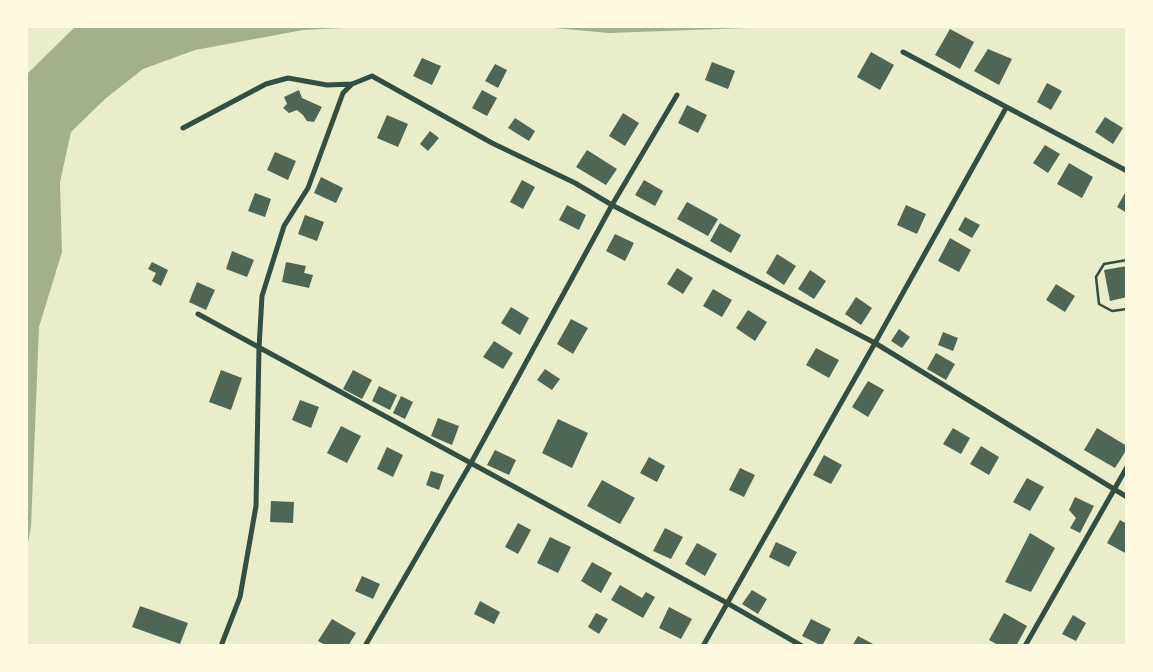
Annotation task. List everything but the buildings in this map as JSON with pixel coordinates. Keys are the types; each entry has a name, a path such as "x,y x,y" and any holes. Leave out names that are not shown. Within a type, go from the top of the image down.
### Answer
{"street":[{"path":"903,52 1127,172"},
{"path":"183,128 266,84 288,78 328,85 352,84 372,76 492,143 574,183 875,344 1127,497"},
{"path":"221,646 240,597 256,506 259,348 262,296 284,226 308,188 343,93 352,84"},
{"path":"365,646 471,463 612,205 677,95"},
{"path":"703,646 875,344 1006,108"},
{"path":"198,314 727,603 802,646"},
{"path":"1025,646 1127,467"}],"path":[{"path":"1127,260 1104,264 1096,277 1099,304 1112,311 1127,309"}],"shaded area":[{"path":"76,26 383,26 303,30 195,50 143,69 105,99 71,132 60,182 62,252 39,327 31,527 26,553 26,75"},
{"path":"532,26 802,26 609,33"}]}
